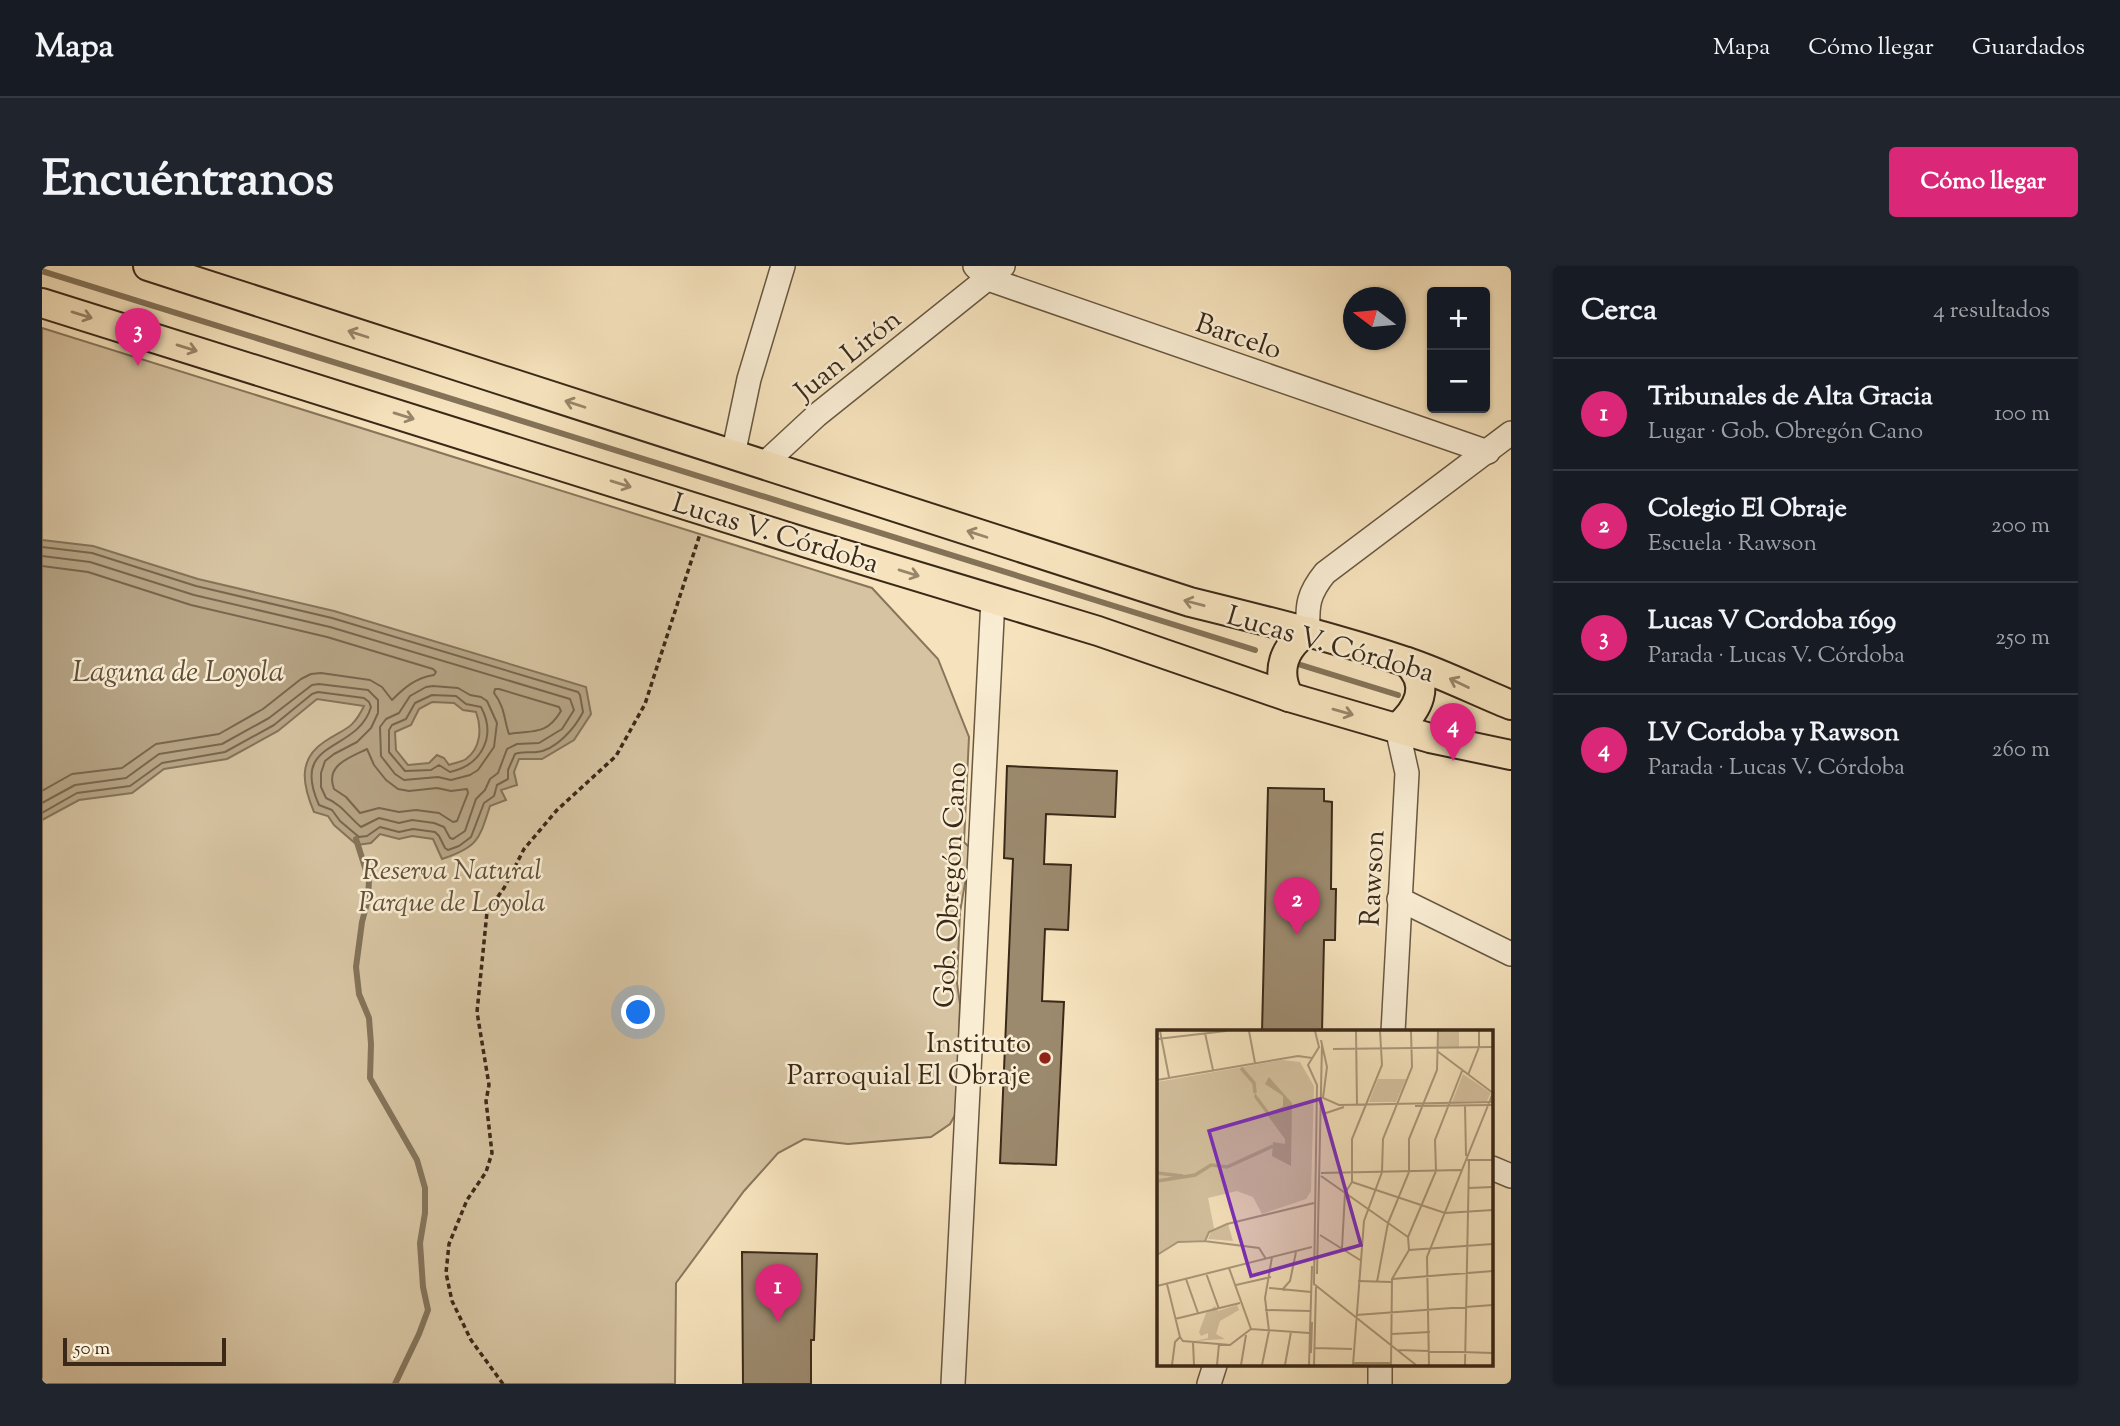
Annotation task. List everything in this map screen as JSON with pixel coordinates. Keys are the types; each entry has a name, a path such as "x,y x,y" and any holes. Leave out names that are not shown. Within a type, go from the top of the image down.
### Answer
{"main road":[{"name":"Lucas V. Córdoba","path":"148,266 183,272 733,455 1190,602 1308,631 1408,662 1511,705"},
{"name":"Lucas V. Córdoba","path":"42,303 1098,631 1289,696 1430,738 1511,755"},
{"path":"1289,696 1282,678 1282,668 1289,648 1308,631"},
{"path":"1397,728 1416,707 1419,697 1418,677 1408,662"}],"street":[{"path":"733,455 749,379 783,266"},
{"name":"Barcelo","path":"989,270 1488,452"},
{"name":"Juan Lirón","path":"763,464 989,270"},
{"path":"1308,631 1308,599 1325,573 1511,433"},
{"name":"Gob. Obregón Cano","path":"953,1384 993,599"},
{"name":"Rawson","path":"1393,1030 1407,773 1397,728"},
{"path":"1399,899 1511,954"},
{"path":"1493,1168 1511,1176"},
{"path":"1209,1384 1215,1366"},
{"path":"1380,1366 1380,1384"}],"path":[{"path":"503,1384 471,1340 452,1301 446,1273 449,1244 467,1200 486,1172 492,1153 486,1101 489,1085 477,1012 487,912 504,888 524,849 556,810 616,756 645,705 708,511"}],"green space":[{"name":"Reserva Natural Parque de Loyola","path":"42,328 872,588 938,659 969,737 964,842 971,849 960,912 957,983 960,1004 958,1088 955,1115 950,1124 931,1137 848,1144 804,1139 778,1153 744,1191 676,1283 675,1384 42,1384"}],"water":[{"name":"Laguna de Loyola","path":"42,540 93,546 198,579 334,611 586,687 591,714 574,740 542,759 519,759 514,772 517,785 501,790 506,800 490,806 475,841 463,850 442,859 433,839 412,836 399,839 380,834 371,843 357,845 334,825 328,816 314,812 305,783 306,765 315,749 351,725 364,706 317,699 278,731 227,759 164,769 132,793 79,800 42,820","holes":["432,702 454,703 463,710 476,712 479,737 475,749 464,760 449,765 444,758 437,755 429,763 408,765 396,750 395,732 411,725 419,709"]}],"building":[{"path":"1007,766 1117,771 1115,817 1046,814 1044,864 1071,865 1068,930 1045,929 1042,1001 1064,1002 1056,1165 1000,1163 1013,859 1004,858"},
{"path":"1268,788 1324,789 1324,801 1332,802 1331,889 1336,889 1335,940 1324,940 1322,1030 1262,1030"},
{"path":"742,1252 817,1254 811,1384 743,1384"}],"waterway":[{"path":"42,271 1255,650"},
{"path":"1301,665 1398,695"},
{"path":"1444,709 1465,713"},
{"path":"356,839 369,880 356,967 359,994 369,1018 370,1078 417,1160 425,1188 425,1213 420,1243 423,1287 428,1310 395,1384"}],"place":[{"name":"Lucas V Cordoba 1699","path":"138,366"},
{"name":"LV Cordoba y Rawson","path":"1453,761"},
{"name":"Colegio El Obraje","path":"1297,935"},
{"name":"Instituto Parroquial El Obraje","path":"1045,1058"},
{"name":"Tribunales de Alta Gracia","path":"778,1322"}]}
